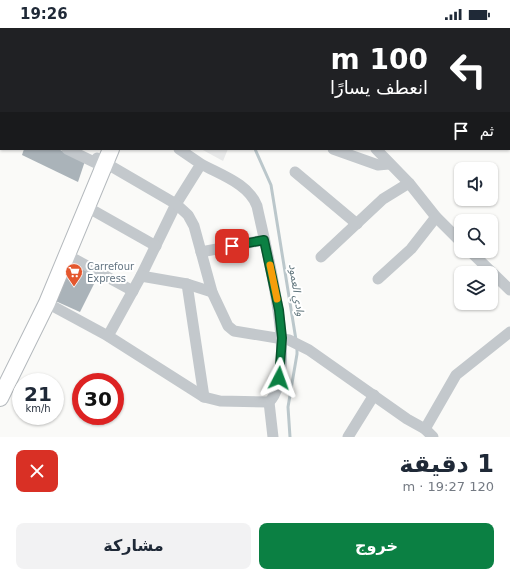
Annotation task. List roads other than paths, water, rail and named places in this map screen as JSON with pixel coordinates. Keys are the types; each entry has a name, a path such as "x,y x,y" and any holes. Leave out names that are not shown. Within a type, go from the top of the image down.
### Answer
{"highway":[{"path":"0,398 47,303 87,207 102,156"},
{"path":"0,376 29,317 102,156"}],"street":[{"path":"73,150 102,156 183,210 191,221 212,292 228,326 234,331 285,339 309,350 407,419 425,429 433,437"},
{"path":"47,303 108,336 204,397 220,401 269,402 274,398 278,386 285,339 254,197 245,188 201,164 180,150"},
{"path":"336,150 378,165 389,164"},
{"path":"377,150 409,183 436,217 454,235"},
{"path":"108,336 133,292 176,204 201,164"},
{"path":"295,172 358,224"},
{"path":"321,258 383,199 409,183"},
{"path":"87,207 156,246"},
{"path":"378,279 411,248 436,217"},
{"path":"201,252 264,240"},
{"path":"66,255 133,292"},
{"path":"477,258 510,290"},
{"path":"141,276 187,284 212,292"},
{"path":"187,284 204,397"},
{"path":"425,429 456,375 510,332"},
{"path":"348,437 374,395"},
{"path":"269,402 273,437"}],"waterway":[{"name":"وادي العمود","path":"255,150 271,185 296,340"},
{"name":"وادي العمود","path":"290,437 288,407 297,348"}],"place":[{"name":"Carrefour Express","path":"74,287"}]}
